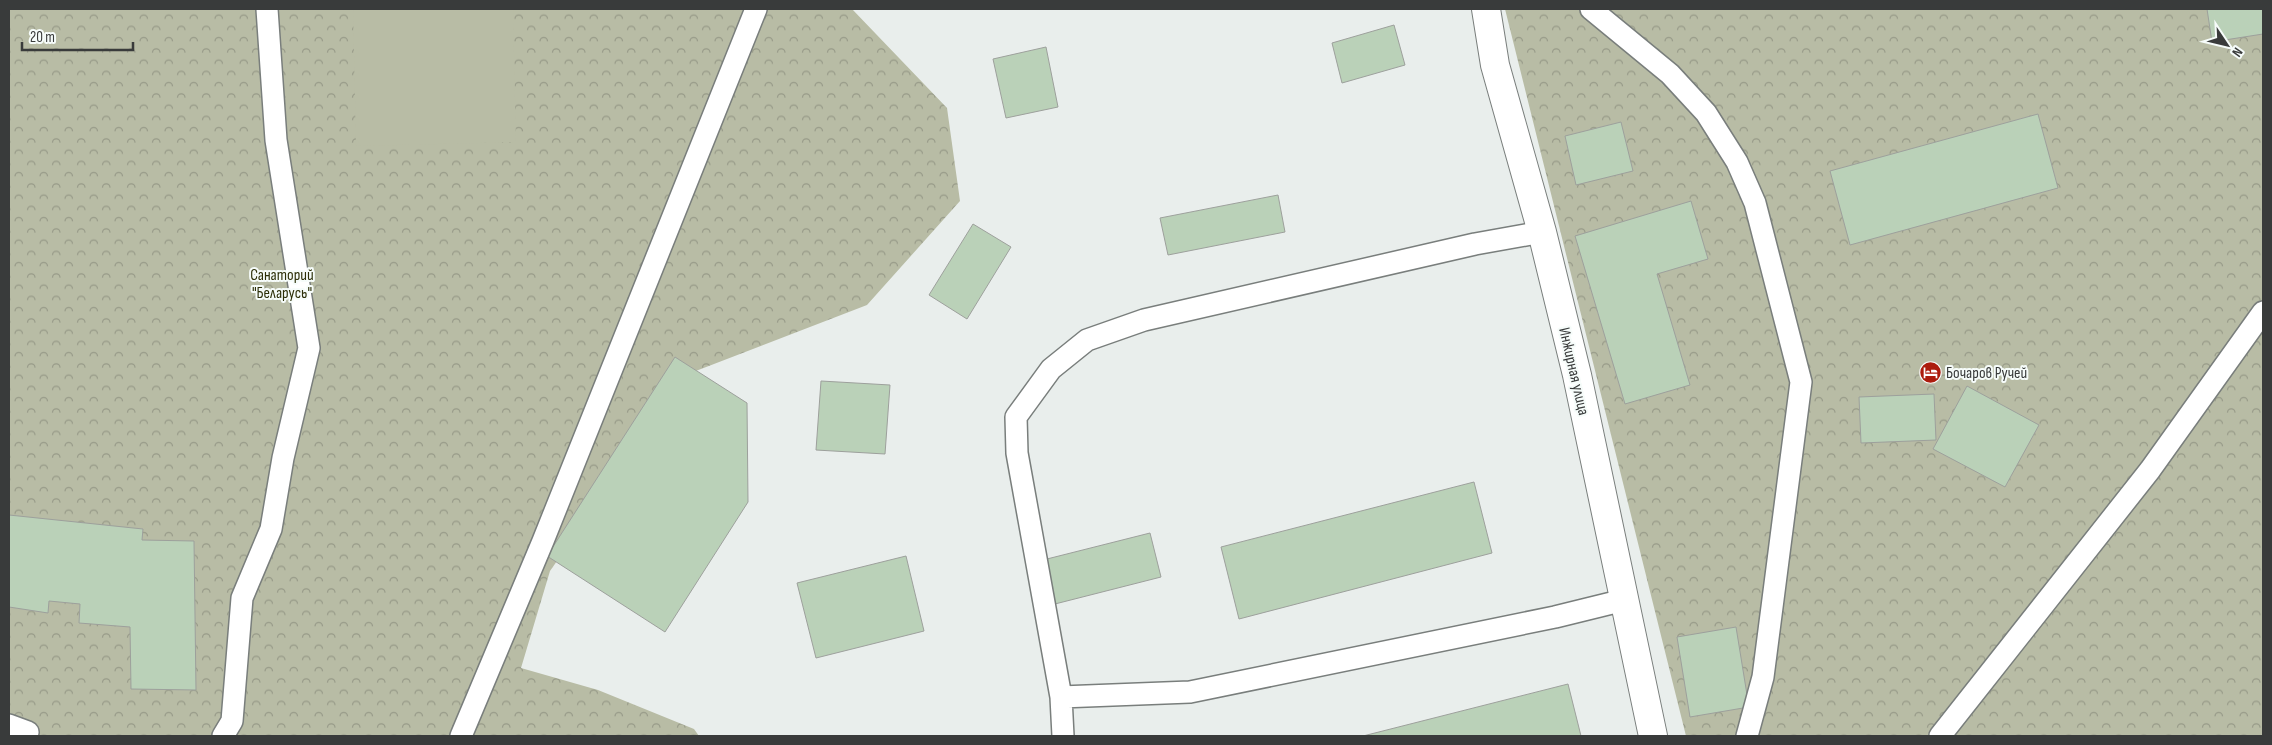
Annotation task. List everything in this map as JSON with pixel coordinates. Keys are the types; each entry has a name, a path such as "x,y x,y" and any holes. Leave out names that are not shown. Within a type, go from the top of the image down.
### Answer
{"street":[{"name":"Инжирная улица","path":"1486,9 1495,65 1542,232 1577,375 1654,736"}],"lane":[{"path":"223,736 232,721 242,598 271,529 283,458 308,348 276,140 267,9"},
{"path":"461,736 569,477 756,9"},
{"path":"1591,9 1670,74 1706,113 1737,162 1755,203 1801,382 1763,677 1747,736"},
{"path":"1063,736 1061,697 1017,453 1016,417 1051,369 1087,340 1144,320 1475,244 1542,232"},
{"path":"1940,736 2150,470 2263,312"},
{"path":"1061,697 1190,692 1556,617 1624,600"},
{"path":"9,725 28,732 27,736"}],"green space":[{"name":"Санаторий \"Беларусь\"","path":"9,9 852,9 947,108 960,201 867,305 688,374 550,571 521,668 598,690 694,729 699,736 9,736"},
{"path":"353,9 513,9 516,142 356,146"},
{"name":"Бочаров Ручей","path":"1505,9 2263,9 2263,736 1686,736"}],"building":[{"path":"2207,9 2263,9 2263,34 2212,42"},
{"path":"1394,25 1405,65 1342,83 1332,43"},
{"path":"1046,47 1058,107 1006,118 993,59"},
{"path":"2038,114 2058,188 1850,245 1830,171"},
{"path":"1621,122 1633,171 1576,185 1565,136"},
{"path":"1278,195 1285,232 1168,255 1160,218"},
{"path":"1691,201 1708,259 1657,274 1690,385 1625,404 1575,236"},
{"path":"973,224 1011,247 967,319 929,295"},
{"path":"675,357 747,403 748,502 665,632 547,556"},
{"path":"821,381 890,385 885,454 816,450"},
{"path":"1967,386 2039,425 2005,487 1933,449"},
{"path":"1934,394 1936,440 1861,443 1859,397"},
{"path":"1474,482 1492,553 1239,619 1221,547"},
{"path":"9,515 143,529 142,540 194,541 196,690 131,689 130,627 79,623 80,604 49,601 48,613 9,607"},
{"path":"1150,533 1161,577 1051,605 1039,561"},
{"path":"906,556 924,631 816,658 797,583"},
{"path":"1736,627 1749,707 1690,717 1677,637"},
{"path":"1568,684 1581,736 1363,736"}],"place":[{"name":"Бочаров Ручей","path":"1930,372"}]}
